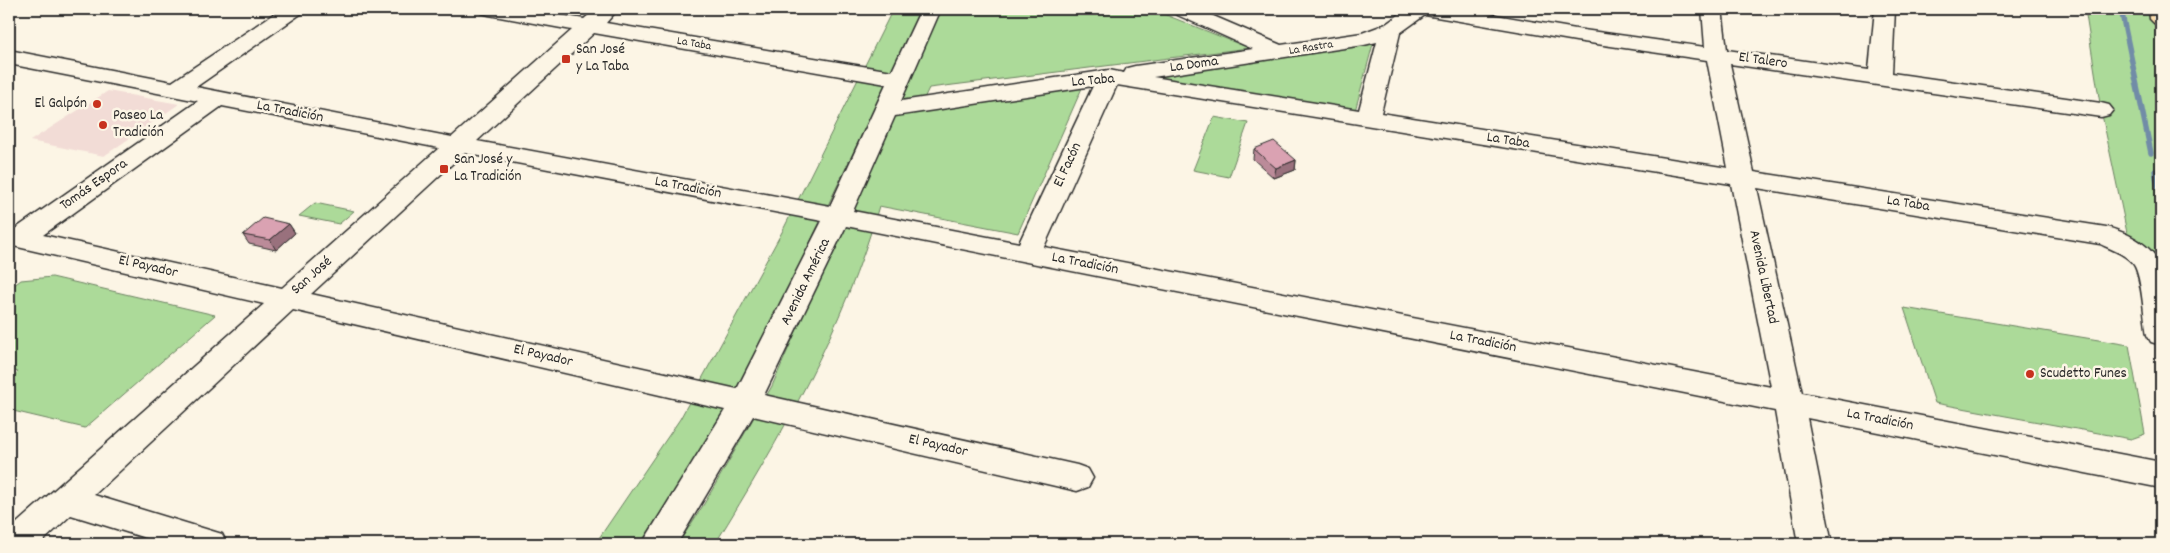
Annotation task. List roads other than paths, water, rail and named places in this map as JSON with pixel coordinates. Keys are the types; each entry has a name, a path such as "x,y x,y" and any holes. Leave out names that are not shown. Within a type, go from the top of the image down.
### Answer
{"main road":[{"path":"2159,9 2161,19"}],"street":[{"path":"176,90 295,9"},
{"name":"La Taba","path":"489,9 898,79"},
{"name":"San José","path":"17,544 608,9"},
{"name":"Avenida América","path":"659,544 746,402 838,216 930,9"},
{"name":"La Rastra","path":"1180,9 1280,52 1364,40 1390,32"},
{"path":"1368,119 1390,32 1404,24 1419,9"},
{"name":"El Talero","path":"1426,9 1576,35 2101,110"},
{"name":"Avenida Libertad","path":"1712,9 1717,55 1789,402 1815,544"},
{"path":"1880,78 1885,9"},
{"name":"La Doma","path":"1109,76 1280,52"},
{"name":"La Tradición","path":"9,57 838,216 2161,475"},
{"name":"La Taba","path":"884,111 1109,76 2106,236 2130,247 2146,261 2151,275 2161,336"},
{"name":"El Facón","path":"1028,253 1109,76"},
{"name":"Tomás Espora","path":"14,237 218,98"},
{"name":"El Payador","path":"14,237 1077,478"},
{"path":"66,500 210,544"}],"waterway":[{"path":"2121,9 2151,153"},
{"path":"2155,171 2161,202"}],"place":[{"name":"San José y La Taba","path":"566,59"},
{"name":"El Galpón","path":"97,104"},
{"name":"Paseo La Tradición","path":"103,125"},
{"name":"San José y La Tradición","path":"444,169"},
{"name":"Scudetto Funes","path":"2030,374"}]}
